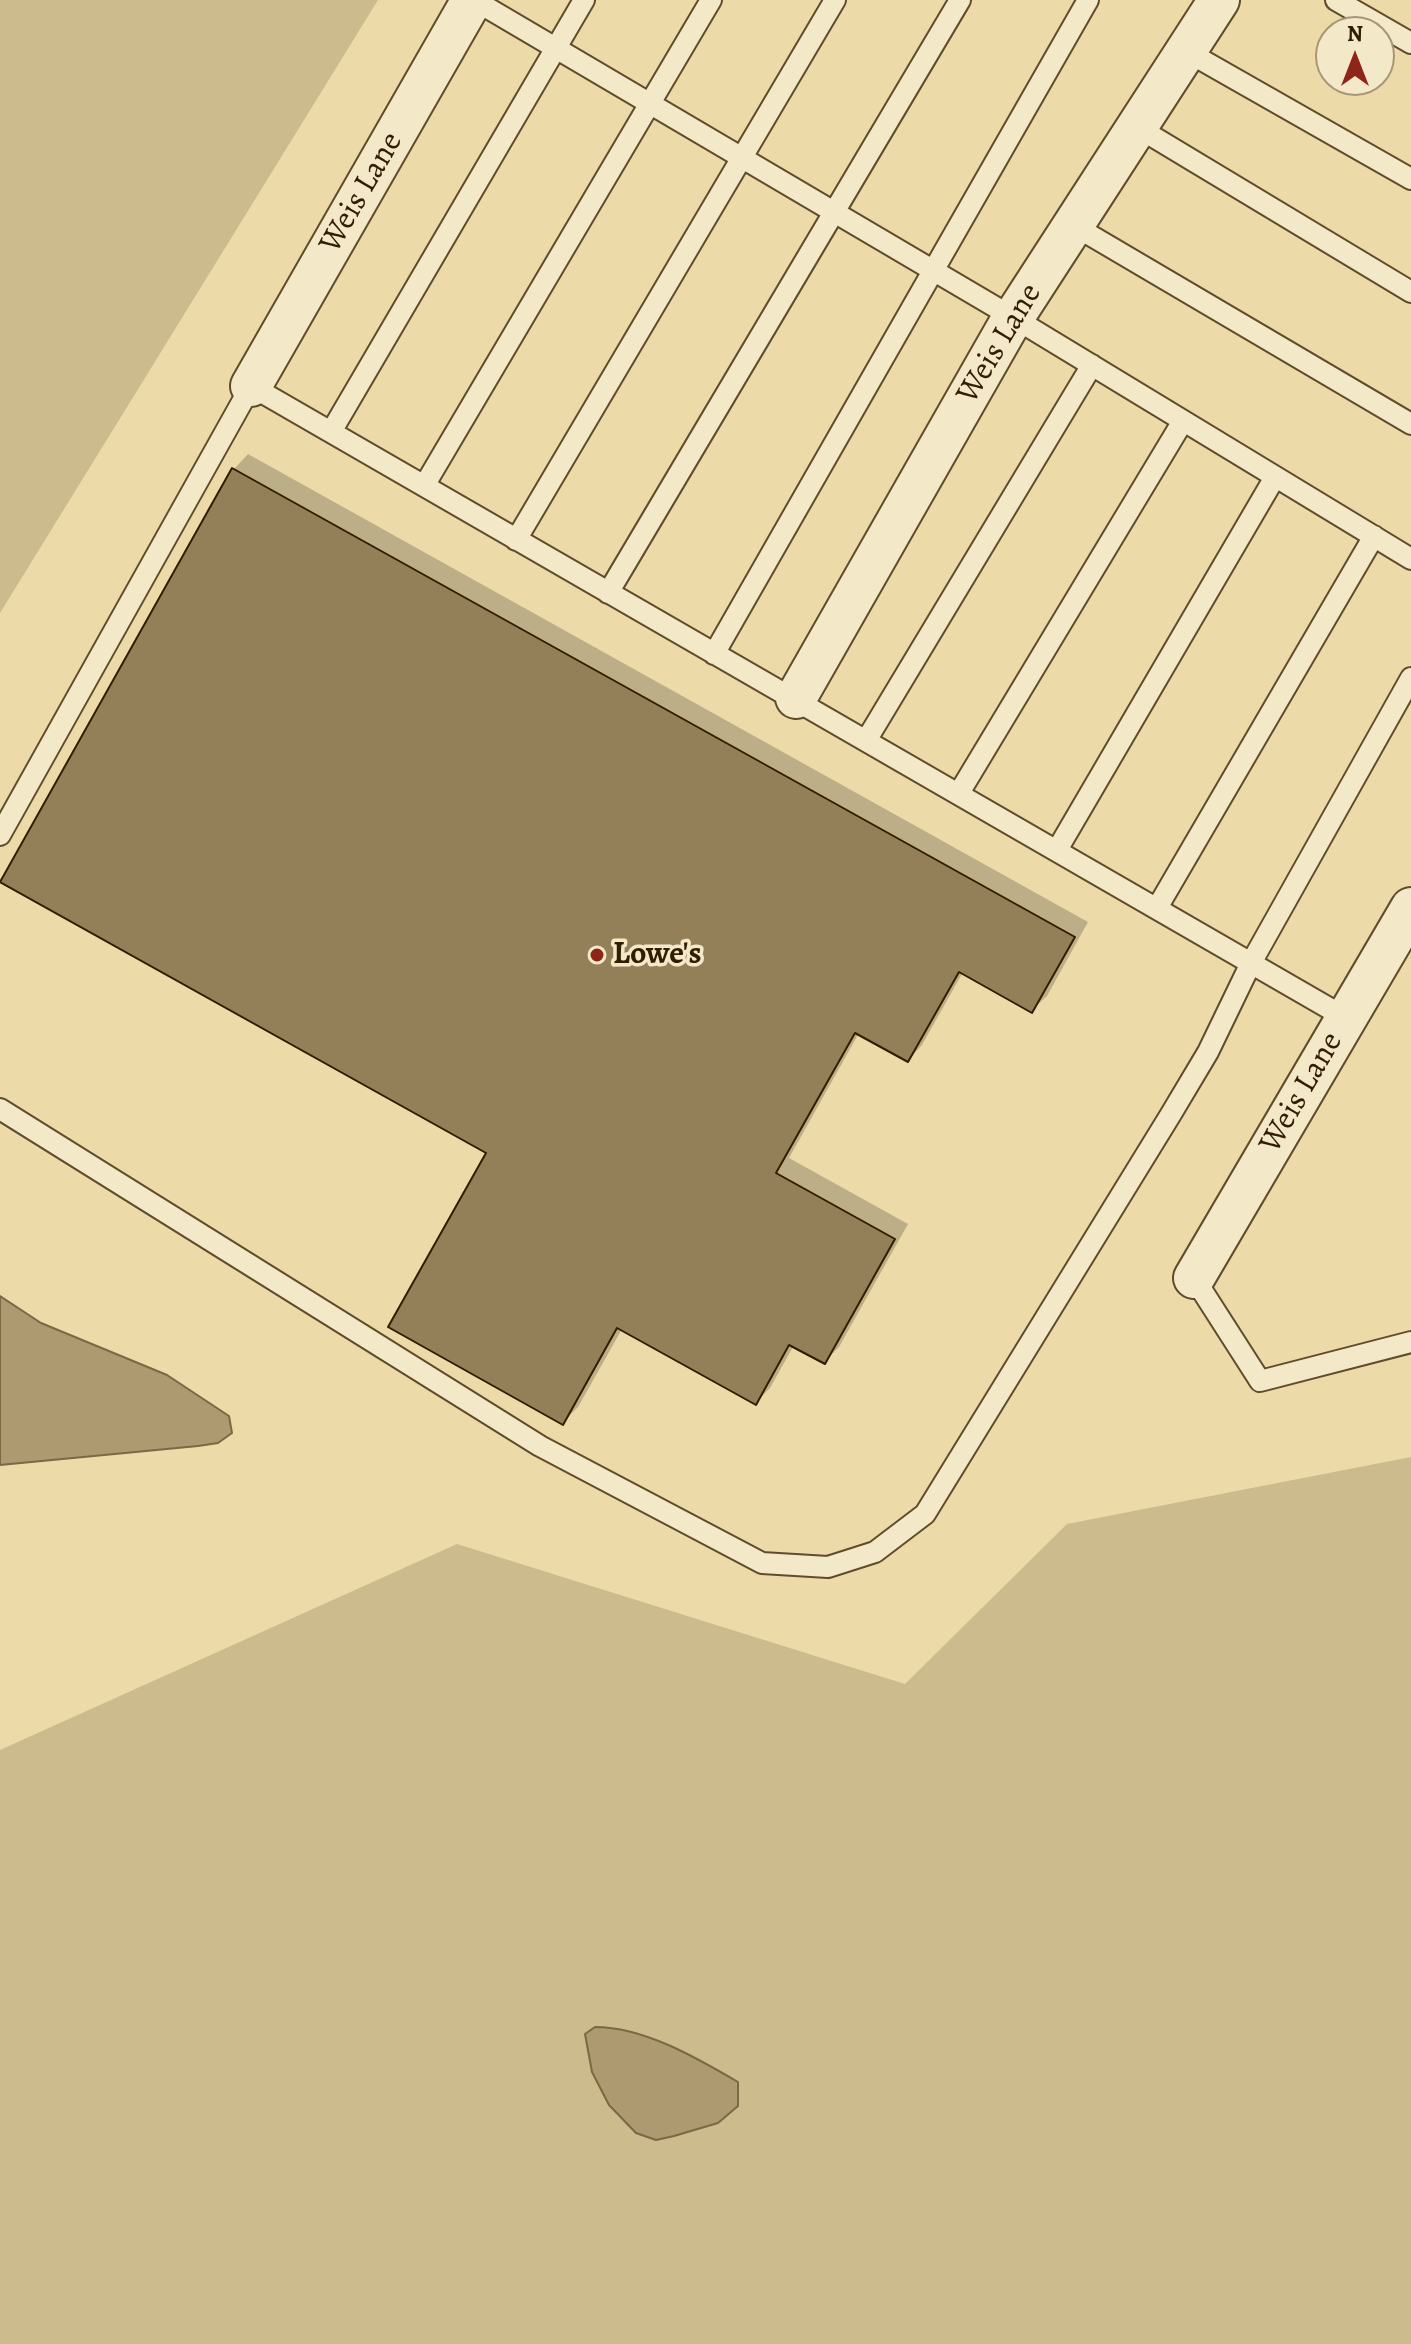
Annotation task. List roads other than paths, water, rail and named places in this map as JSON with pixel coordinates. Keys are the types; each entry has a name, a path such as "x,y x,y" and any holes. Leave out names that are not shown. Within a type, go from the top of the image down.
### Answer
{"street":[{"name":"Weis Lane","path":"251,386 473,0"},
{"name":"Weis Lane","path":"796,698 1014,318 1219,0"},
{"name":"Weis Lane","path":"1194,1278 1411,908"}],"lane":[{"path":"473,0 1014,318 1411,559"},
{"path":"331,432 584,0"},
{"path":"424,486 711,0"},
{"path":"516,540 835,0"},
{"path":"608,593 960,0"},
{"path":"714,654 1088,0"},
{"path":"1336,0 1411,43"},
{"path":"1186,51 1411,179"},
{"path":"1137,127 1411,292"},
{"path":"1073,225 1411,424"},
{"path":"867,739 1092,365"},
{"path":"0,835 251,386 1346,1018"},
{"path":"959,793 1183,421"},
{"path":"1057,850 1275,477"},
{"path":"1157,908 1374,536"},
{"path":"0,1109 540,1446 762,1563 828,1567 875,1552 925,1514 1208,1052 1251,963 1411,678"},
{"path":"1194,1278 1260,1381 1411,1342"}],"place":[{"name":"Lowe's","path":"597,955"}]}
